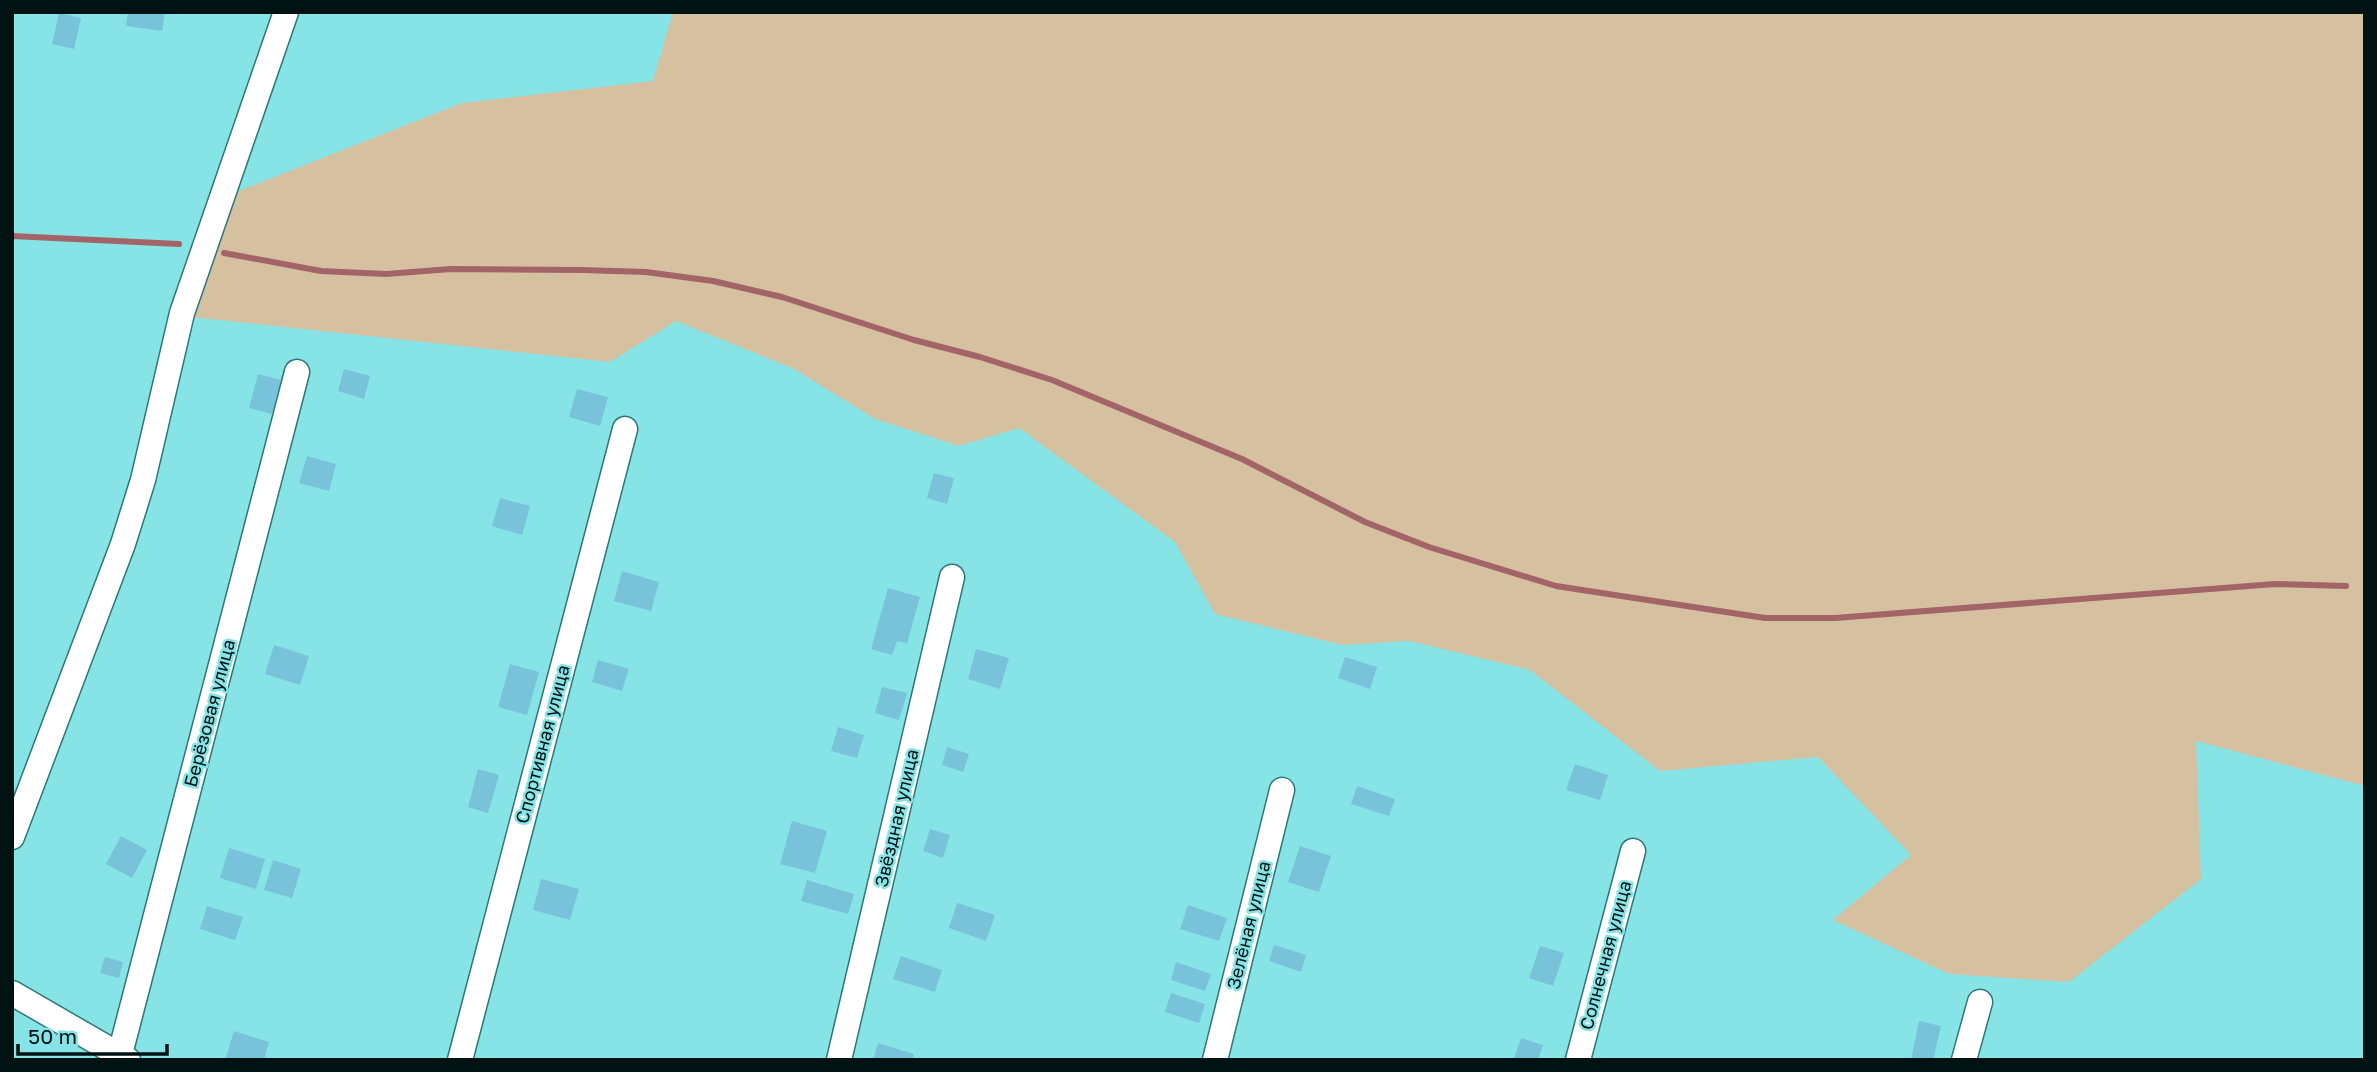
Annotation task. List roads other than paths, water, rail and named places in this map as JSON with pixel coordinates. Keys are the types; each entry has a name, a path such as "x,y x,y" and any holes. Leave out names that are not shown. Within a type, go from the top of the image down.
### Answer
{"street":[{"path":"12,837 123,544 143,480 182,313 286,12"},
{"name":"Берёзовая улица","path":"124,1057 297,372"},
{"name":"Спортивная улица","path":"460,1060 625,429"},
{"name":"Звёздная улица","path":"839,1060 953,577"},
{"name":"Зелёная улица","path":"1215,1060 1282,790"},
{"name":"Солнечная улица","path":"1578,1060 1633,851"},
{"path":"12,993 124,1057"},
{"path":"1964,1060 1980,1002"}],"waterway":[{"path":"12,236 179,244"},
{"path":"224,253 321,271 386,274 451,269 646,272 713,281 782,297 914,340 1052,380 1242,459 1365,522 1429,547 1556,586 1765,618 1835,618 2275,584 2346,586"}]}
